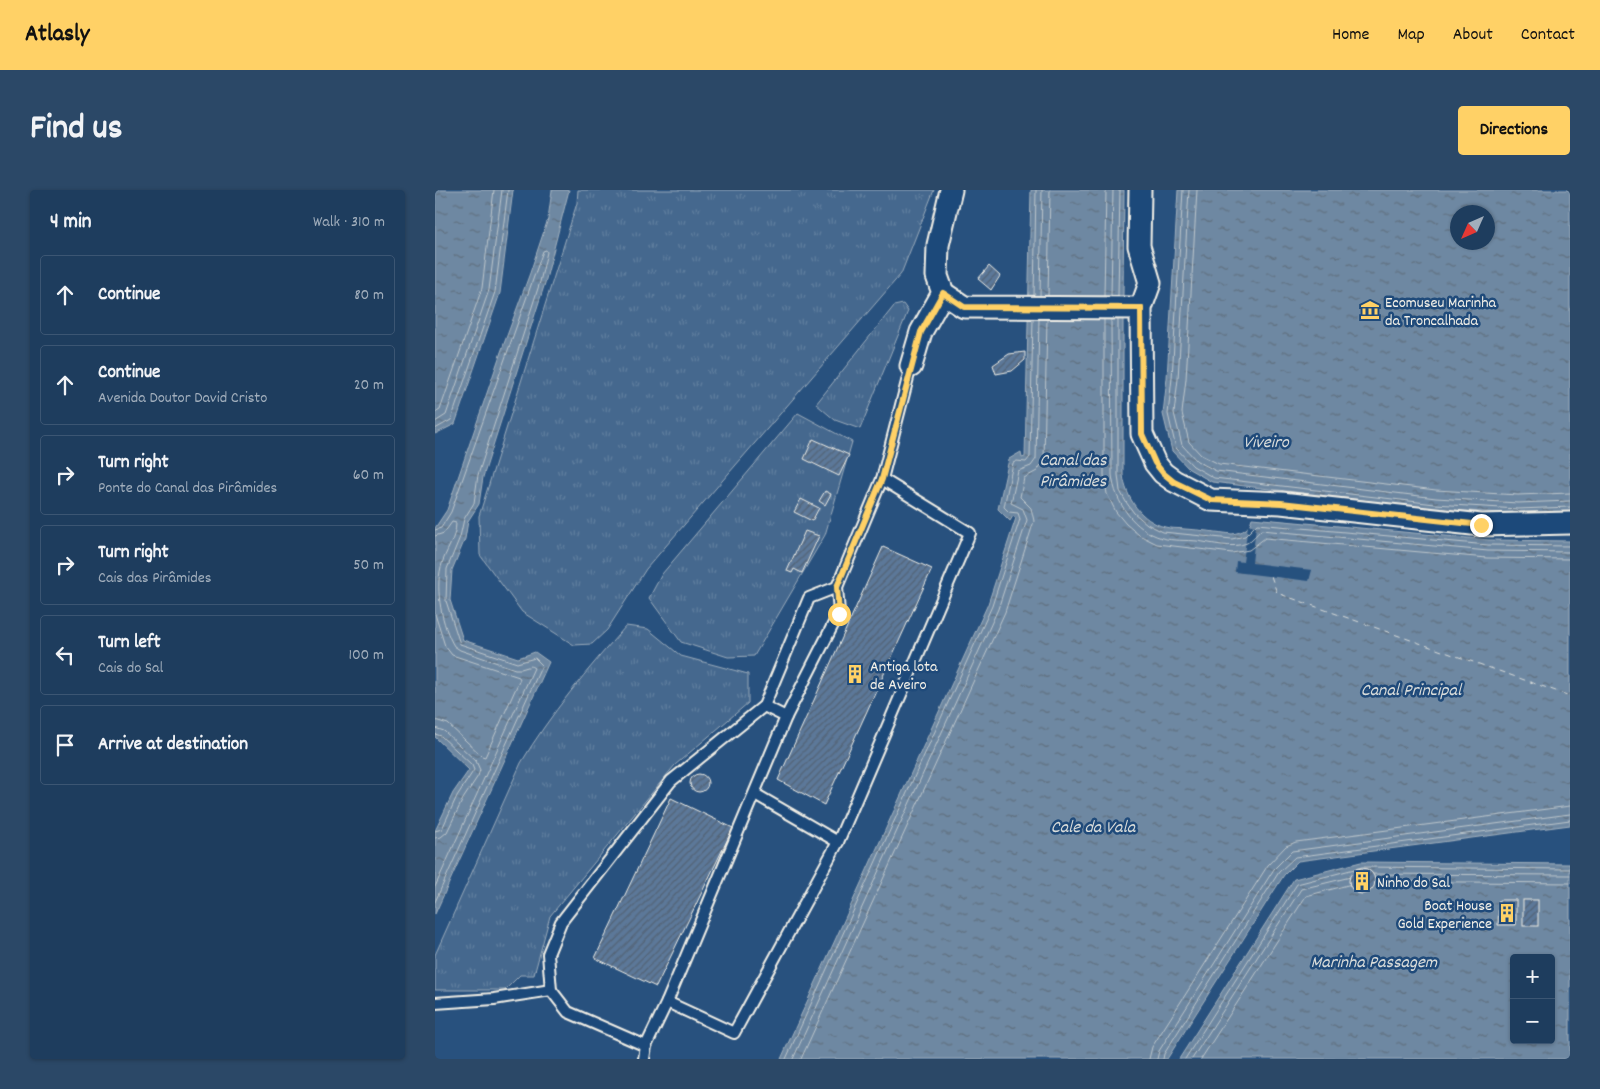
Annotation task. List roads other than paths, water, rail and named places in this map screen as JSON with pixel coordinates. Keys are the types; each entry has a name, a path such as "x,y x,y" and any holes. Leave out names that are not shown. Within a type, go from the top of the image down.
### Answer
{"street":[{"path":"951,190 938,245 937,276 943,293 964,307 1134,308"},
{"path":"1140,190 1139,246 1150,283 1134,308 1142,434 1155,463 1174,482 1211,500 1281,503 1481,525 1570,524"},
{"path":"911,366 921,332 943,293"}],"lane":[{"path":"644,1059 646,1046 667,1002 786,717 839,614 837,587 882,479 911,366"},
{"path":"667,1002 734,1033 837,842 970,533 882,479"},
{"path":"646,1046 568,1012 551,990 549,954 561,922 671,781 764,706 809,598 837,587"},
{"path":"764,706 786,717"},
{"path":"755,794 837,842"},
{"path":"435,1003 494,999 551,990"}],"water":[{"path":"435,190 513,190 500,293 455,424 435,434"},
{"path":"552,190 569,190 545,283 483,477 479,504 468,521 465,539 452,570 450,600 463,640 518,658 535,652 549,662 435,914 435,831 453,793 469,770 435,737 435,528 447,510 530,273 548,219"},
{"path":"1031,190 1124,190 1123,475 1131,500 1149,520 1167,528 1232,534 1245,530 1252,518 1489,540 1570,541 1570,825 1298,861 1284,875 1167,1059 781,1059 988,604 1016,518 1013,516 1010,521 998,509 1009,459 1021,452 1022,458 1025,457"},
{"name":"Ecomuseu Marinha da Troncalhada","path":"1178,190 1570,190 1570,512 1518,514 1435,509 1212,482 1189,469 1172,451 1163,414 1167,378"},
{"name":"Marinha Passagem","path":"1361,862 1570,864 1570,1059 1179,1059 1294,879"}],"place":[{"name":"Ecomuseu Marinha da Troncalhada","path":"1370,310"},
{"name":"Antiga lota de Aveiro","path":"855,674"},
{"name":"Ninho do Sal","path":"1362,881"},
{"name":"Boat House Gold Experience","path":"1507,913"}],"water label":[{"name":"Viveiro","path":"1266,441"},
{"name":"Canal das Pirâmides","path":"1073,469"},
{"name":"Canal Principal","path":"1411,689"},
{"name":"Cale da Vala","path":"1093,826"}]}
